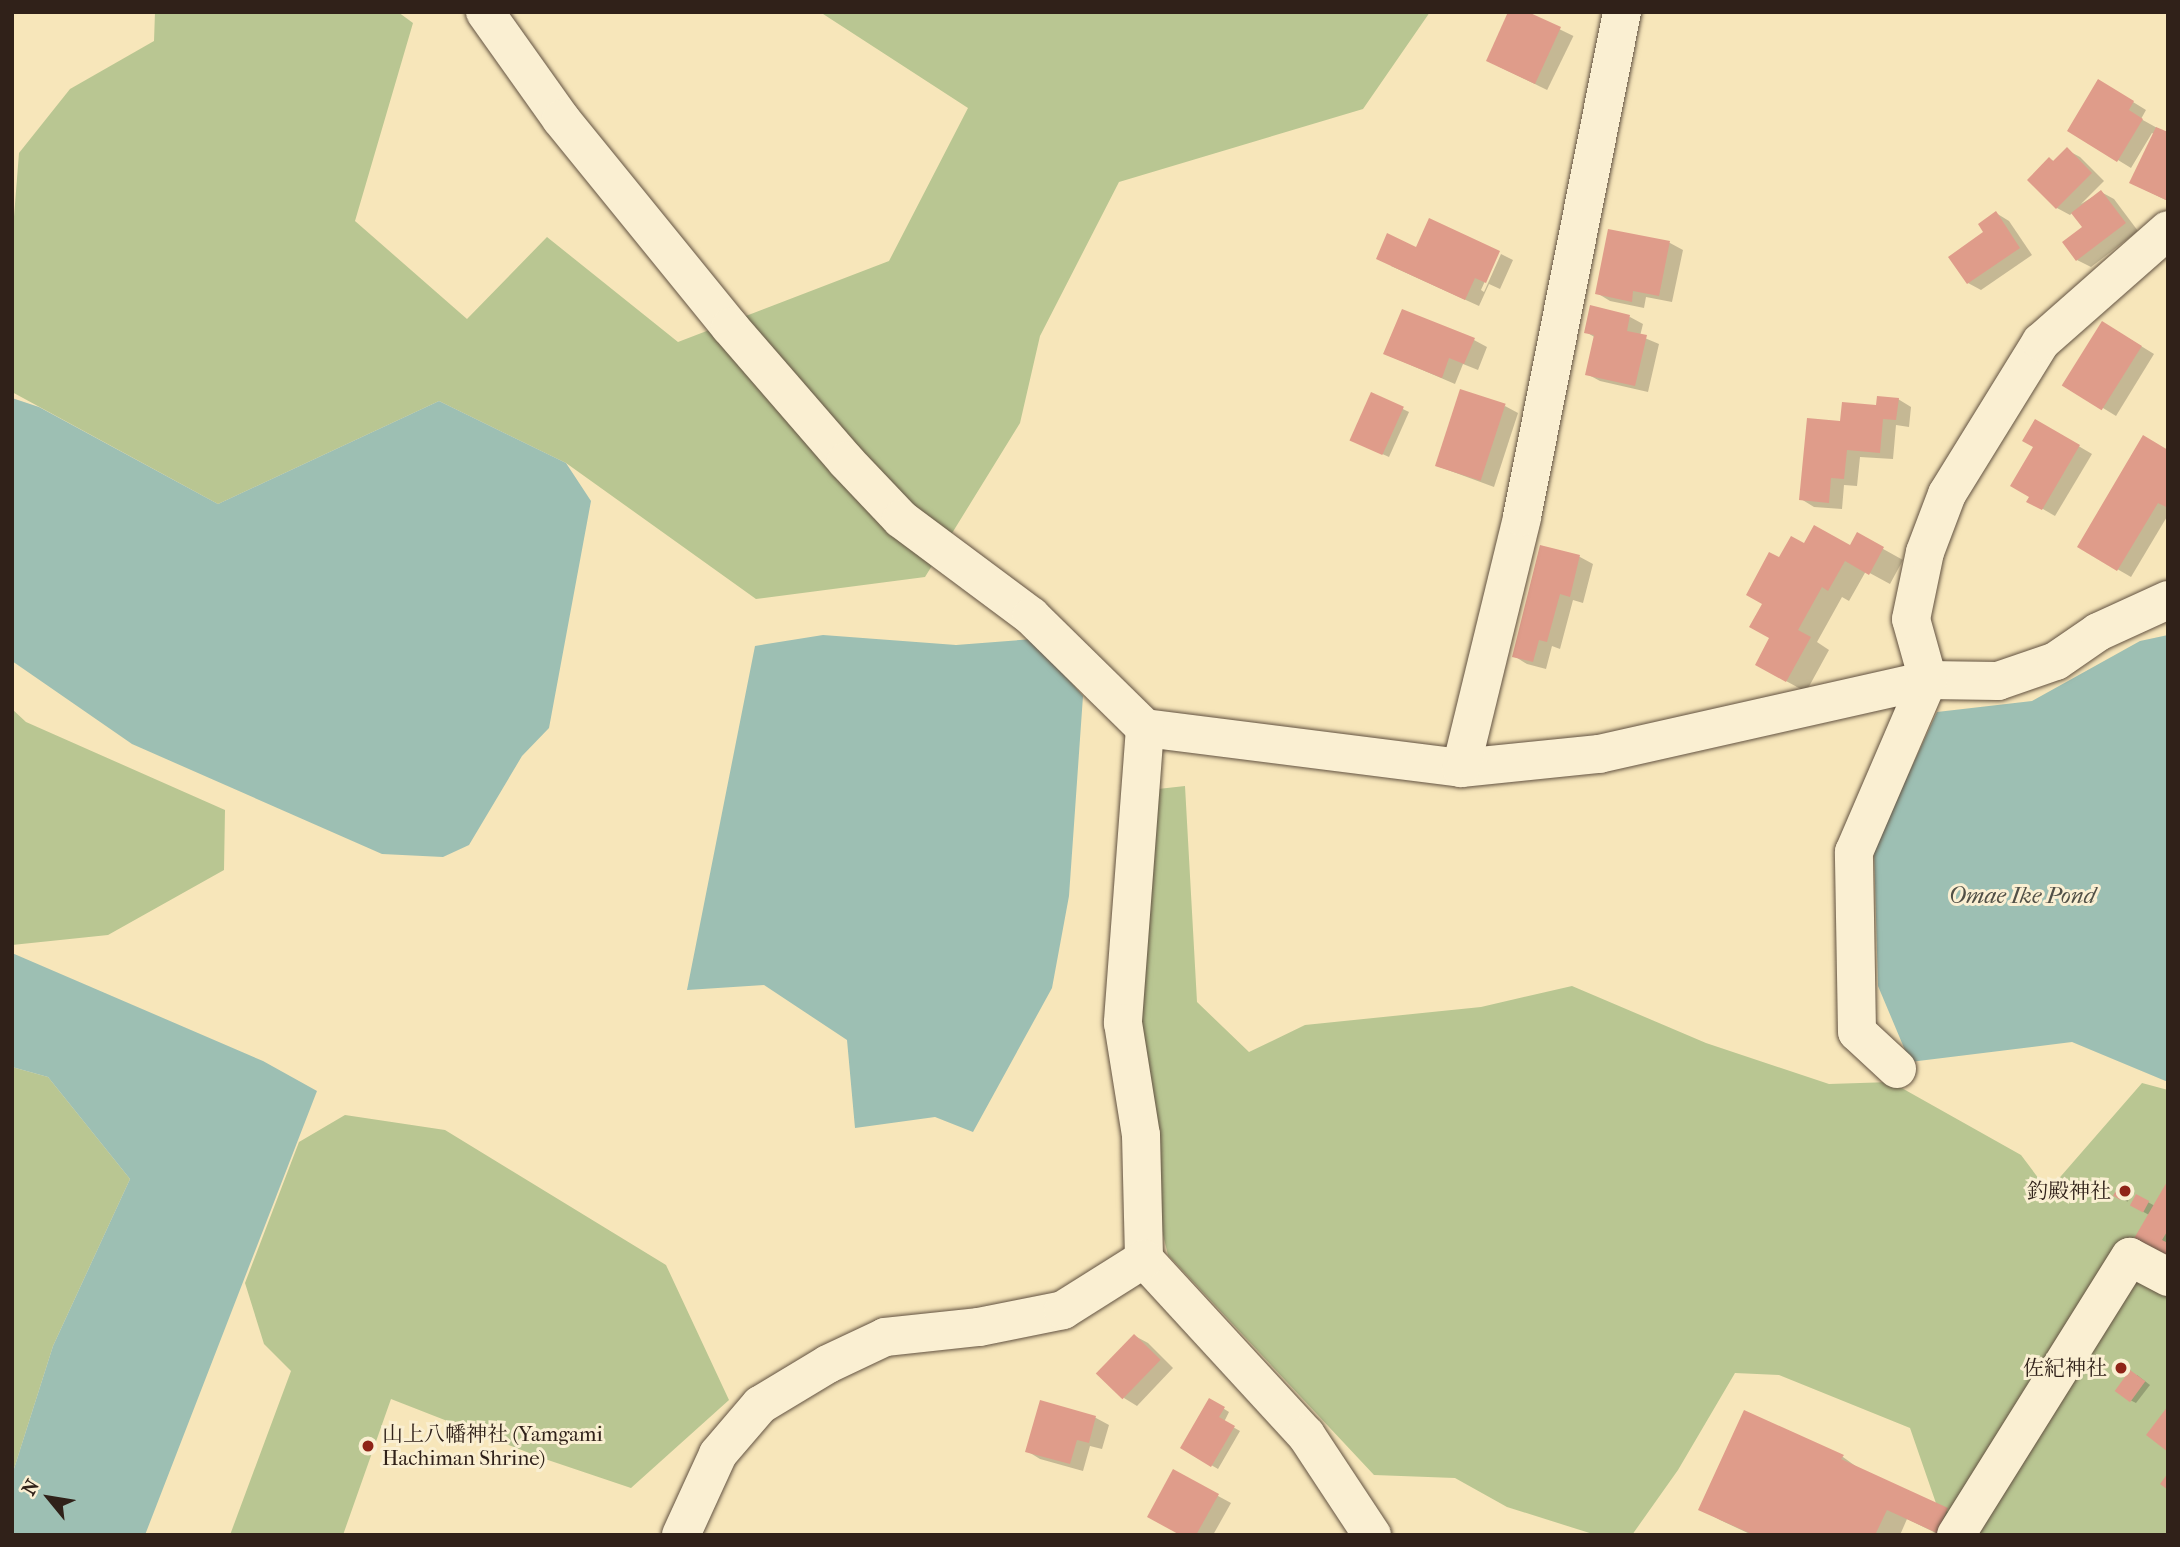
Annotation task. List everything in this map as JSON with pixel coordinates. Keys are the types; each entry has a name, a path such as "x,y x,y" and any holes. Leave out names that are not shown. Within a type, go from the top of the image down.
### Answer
{"street":[{"path":"485,12 561,119 730,327 846,461 901,519 1031,616 1145,728 1461,768 1599,754 1928,680 1998,681 2056,661 2098,632 2168,600"},
{"path":"1461,768 1522,517 1622,12"},
{"path":"1897,1069 1857,1032 1854,852 1928,680 1911,620 1925,552 1947,494 2041,342 2168,230"},
{"path":"1145,728 1123,1023 1141,1135 1144,1259 1306,1435 1372,1535"},
{"path":"1956,1535 2130,1257 2168,1277"},
{"path":"681,1535 718,1454 760,1405 828,1364 885,1337 979,1327 1063,1310 1144,1259"}],"green space":[{"path":"155,12 398,12 413,23 355,221 467,319 547,237 678,342 889,261 968,108 820,12 1430,12 1363,109 1119,182 1040,336 1020,423 925,577 756,599 566,463 439,401 218,504 12,392 12,242 19,153 70,89 154,41"},
{"path":"12,709 26,722 225,810 224,870 108,935 12,945"},
{"path":"1185,786 1197,1002 1249,1052 1305,1025 1481,1007 1572,986 1706,1043 1829,1084 1891,1082 2021,1155 2048,1191 2142,1083 2168,1090 2168,1535 1947,1535 1910,1428 1779,1375 1735,1373 1678,1470 1632,1535 1596,1535 1507,1507 1455,1478 1374,1475 1168,1255 1107,1009 1122,793"},
{"path":"12,1067 48,1077 130,1179 53,1346 12,1475"},
{"path":"345,1115 445,1130 666,1265 729,1400 631,1488 542,1458 391,1399 343,1535 230,1535 291,1371 264,1344 245,1283 299,1142"}],"water":[{"path":"12,398 39,407 218,504 439,401 566,463 591,501 549,728 522,756 469,845 443,857 382,854 132,744 12,661"},
{"path":"823,635 956,645 1033,639 1083,696 1069,896 1052,988 973,1132 935,1117 855,1128 847,1040 764,985 687,990 755,646"},
{"name":"Omae Ike Pond","path":"2168,635 2168,1082 2072,1042 1910,1062 1878,986 1874,849 1937,712 2032,701 2140,641"},
{"path":"12,953 263,1061 317,1091 145,1535 12,1535 12,1475 53,1346 130,1179 48,1077 12,1067"}],"building":[{"path":"1508,12 1528,12 1561,27 1535,84 1486,61"},
{"path":"2098,79 2134,101 2129,110 2143,119 2117,162 2067,131"},
{"path":"2156,127 2168,132 2168,201 2129,183"},
{"path":"2067,147 2092,173 2056,209 2027,180 2049,157 2053,161"},
{"path":"2101,190 2126,223 2076,261 2062,242 2082,227 2071,213"},
{"path":"1996,211 2020,248 1967,284 1948,257 1983,232 1978,224"},
{"path":"1429,218 1500,251 1486,283 1475,278 1465,300 1376,259 1387,233 1416,247"},
{"path":"1608,229 1670,241 1659,296 1633,291 1632,302 1595,294"},
{"path":"1590,305 1630,315 1627,331 1647,335 1635,386 1585,375 1594,335 1584,333"},
{"path":"1402,309 1475,338 1464,364 1449,358 1442,378 1383,354"},
{"path":"2102,321 2142,346 2102,410 2062,385"},
{"path":"1460,389 1506,404 1481,481 1435,466"},
{"path":"1371,392 1404,407 1382,455 1349,440"},
{"path":"1877,396 1899,398 1896,420 1883,419 1880,453 1847,450 1844,479 1831,478 1829,503 1799,500 1807,418 1840,421 1842,402 1876,405"},
{"path":"2035,419 2080,445 2042,510 2026,502 2029,497 2010,486 2033,447 2022,441"},
{"path":"2143,435 2168,450 2168,508 2158,503 2117,571 2077,547"},
{"path":"1814,525 1850,545 1857,532 1884,547 1869,575 1845,561 1828,591 1822,587 1798,630 1811,637 1786,682 1755,665 1769,638 1749,627 1762,604 1746,595 1769,552 1779,557 1791,536 1804,543"},
{"path":"1540,545 1580,555 1570,597 1560,594 1547,642 1539,640 1533,662 1512,657"},
{"path":"2168,1180 2168,1230 2162,1240 2168,1243 2168,1263 2132,1242"},
{"path":"2121,1182 2128,1186 2120,1200 2113,1196"},
{"path":"2136,1194 2149,1201 2143,1213 2130,1205"},
{"path":"1134,1334 1161,1360 1122,1399 1096,1374"},
{"path":"2130,1370 2145,1381 2130,1402 2115,1391"},
{"path":"1209,1398 1225,1407 1219,1417 1235,1426 1211,1467 1180,1448"},
{"path":"1040,1400 1096,1416 1089,1443 1077,1440 1070,1464 1025,1452"},
{"path":"2168,1406 2168,1452 2146,1435"},
{"path":"1744,1410 1844,1455 1841,1459 1948,1508 1937,1533 1887,1510 1875,1535 1754,1535 1698,1510"},
{"path":"1173,1469 1219,1494 1196,1535 1180,1535 1147,1517"},
{"path":"2168,1473 2168,1490 2160,1484"}],"place":[{"name":"釣殿神社","path":"2125,1191"},
{"name":"佐紀神社","path":"2121,1368"},
{"name":"山上八幡神社 (Yamgami Hachiman Shrine)","path":"368,1446"}]}
